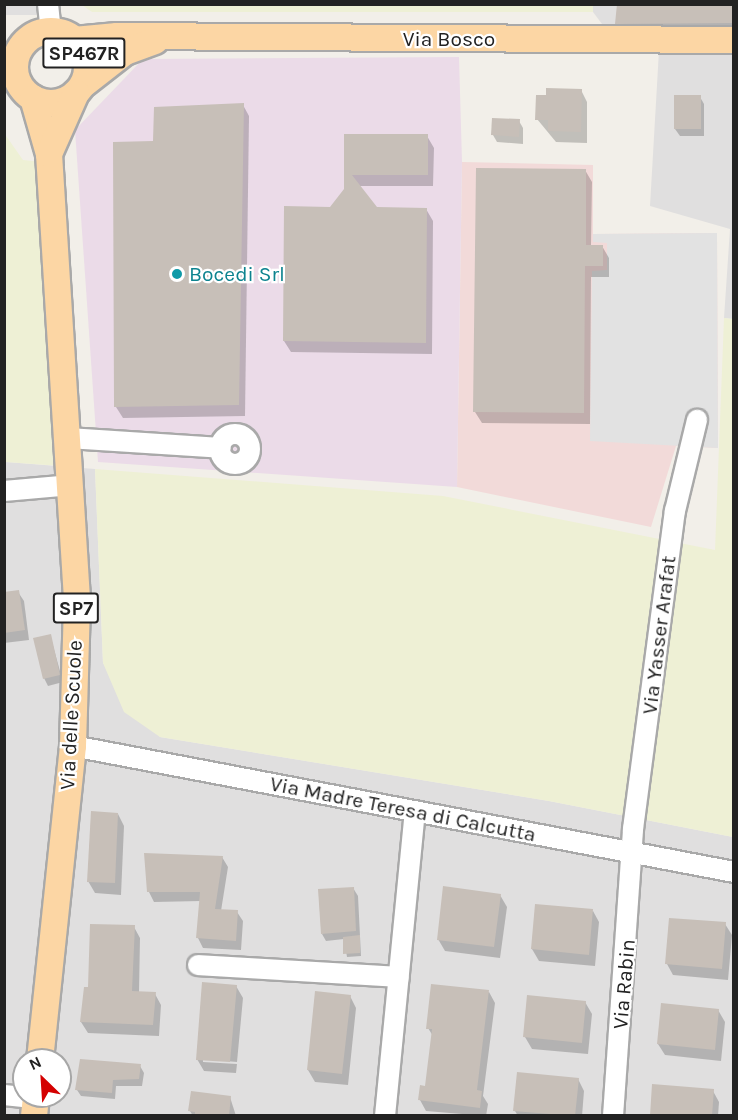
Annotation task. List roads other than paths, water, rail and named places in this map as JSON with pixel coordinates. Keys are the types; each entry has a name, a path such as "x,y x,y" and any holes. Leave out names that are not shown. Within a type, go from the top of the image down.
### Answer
{"main road":[{"name":"Via Bosco","path":"39,38 734,40"},
{"name":"SP467R","path":"20,87 16,60 39,38 87,60 80,88"},
{"name":"Via Bosco","path":"20,87 54,103 80,88 125,52 164,38"},
{"name":"Via delle Scuole","path":"20,87 49,154 72,485 77,603 73,746 41,1048"},
{"name":"Via delle Scuole","path":"49,154 80,88"}],"street":[{"path":"39,38 48,4"},
{"name":"Via Yasser Arafat","path":"631,852 675,511 697,420"},
{"path":"68,438 220,448"},
{"path":"4,491 72,485"},
{"name":"Via Madre Teresa di Calcutta","path":"73,746 734,872"},
{"path":"385,1116 414,811"},
{"name":"Via Rabin","path":"613,1116 631,852"},
{"path":"198,964 399,977"}],"place":[{"name":"Bocedi Srl","path":"177,274"}]}
